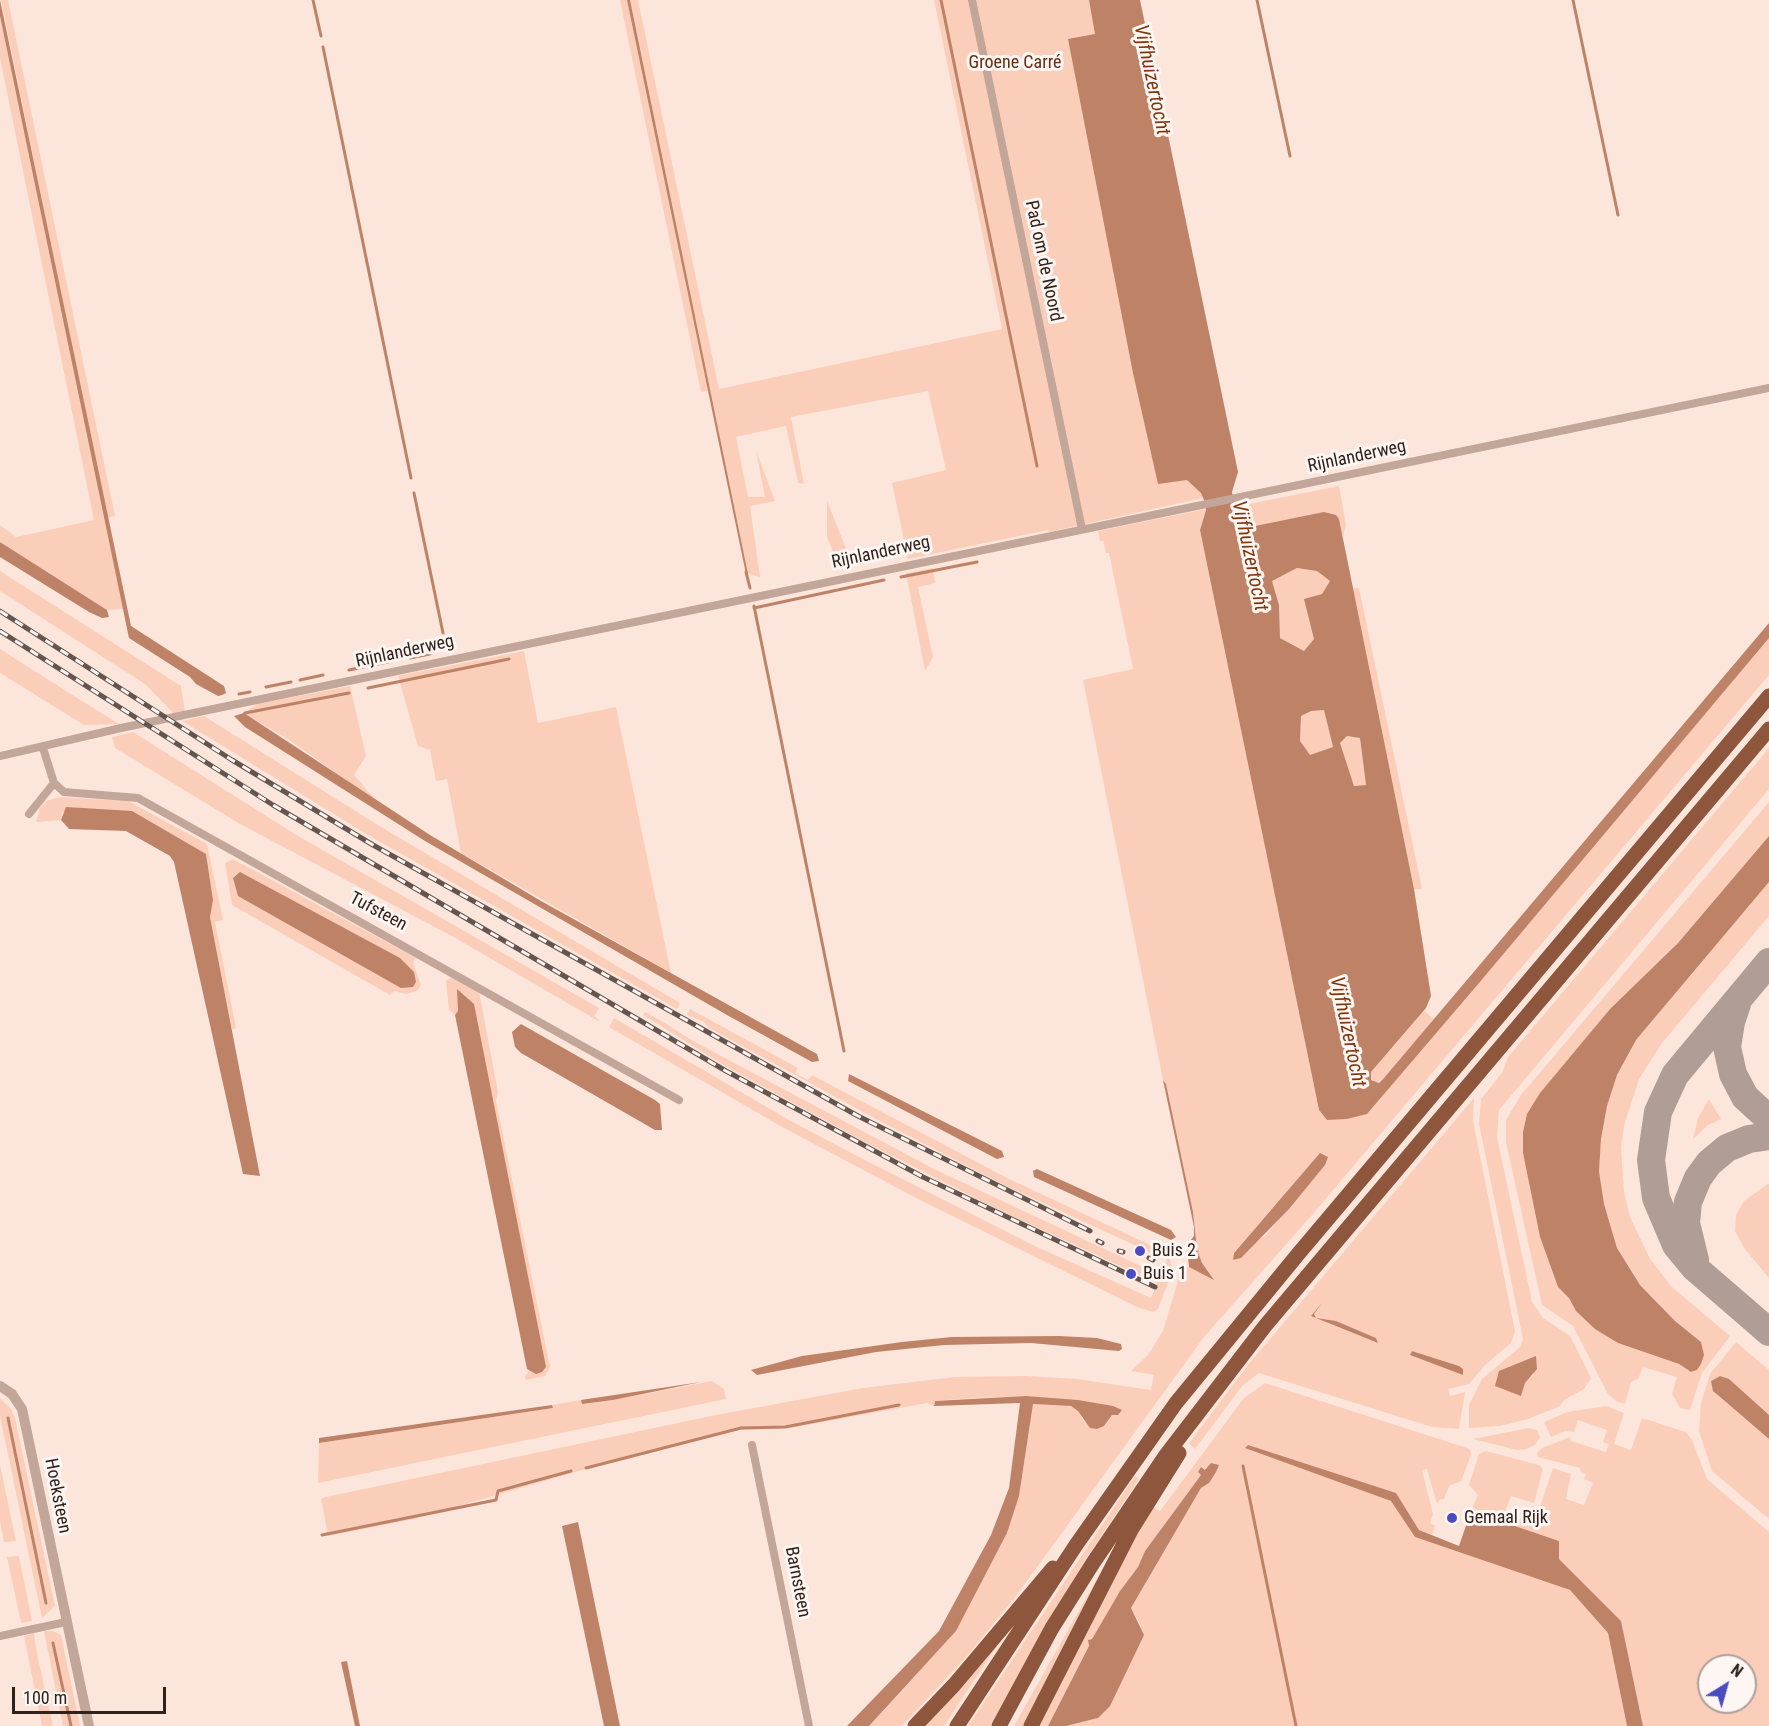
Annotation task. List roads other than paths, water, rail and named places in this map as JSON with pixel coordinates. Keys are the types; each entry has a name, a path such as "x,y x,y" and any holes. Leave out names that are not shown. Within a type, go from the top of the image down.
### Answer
{"highway":[{"path":"957,1726 1076,1545 1176,1403 1254,1306 1769,696"},
{"path":"999,1726 1052,1628 1093,1563 1143,1488 1265,1326 1769,729"},
{"path":"1031,1726 1104,1580 1131,1530 1178,1455 1193,1420"},
{"path":"915,1726 988,1646 1032,1590 1076,1545"}],"street":[{"name":"Pad om de Noord","path":"972,0 1082,529"},
{"name":"Rijnlanderweg","path":"0,756 43,748 121,728 1769,388"},
{"path":"30,814 54,783 43,748"},
{"name":"Tufsteen","path":"54,783 64,792 138,798 679,1100"},
{"name":"Hoeksteen","path":"0,1386 12,1394 22,1409 89,1726"},
{"name":"Barnsteen","path":"752,1445 809,1726"},
{"path":"0,1636 66,1622"}],"water":[{"path":"0,0 131,626 224,686 226,693 222,695 218,696 196,684 190,677 129,638 0,16"},
{"path":"627,0 630,0 748,574 746,574"},
{"name":"Vijfhuizertocht","path":"1089,0 1140,0 1238,472 1232,492 1235,509 1246,521 1255,526 1324,512 1336,515 1339,519 1414,889 1431,996 1426,1008 1371,1072 1371,1080 1379,1083 1384,1078 1769,623 1769,638 1479,983 1367,1114 1347,1119 1327,1120 1319,1110 1200,530 1206,510 1204,500 1201,493 1187,480 1158,484 1133,373 1068,39 1095,34","holes":["1297,568 1317,571 1330,581 1322,594 1304,599 1314,639 1304,651 1280,638 1279,605 1272,581","1324,710 1333,747 1310,755 1300,741 1301,716 1311,711","1347,736 1360,738 1366,785 1354,786 1340,743"]},
{"path":"0,542 107,610 109,617 102,618 89,612 0,557"},
{"path":"244,713 430,835 541,901 817,1054 819,1061 812,1062 727,1015 425,841 245,727 234,716"},
{"path":"66,807 132,811 206,854 213,900 210,917 260,1176 243,1174 174,862 170,856 126,831 69,829 61,820"},
{"path":"1769,836 1769,882 1636,1040 1617,1075 1607,1106 1601,1139 1599,1171 1604,1204 1617,1248 1640,1285 1675,1321 1701,1342 1704,1355 1701,1364 1697,1370 1691,1372 1679,1364 1618,1343 1595,1329 1576,1311 1569,1298 1558,1287 1540,1237 1523,1153 1523,1132 1527,1114 1540,1093 1610,1009 1678,943"},
{"path":"240,872 400,958 414,972 416,982 413,987 401,988 238,896 233,878"},
{"path":"457,989 474,1004 546,1367 542,1372 536,1374 527,1369 455,1015 458,1011"},
{"path":"521,1024 655,1100 660,1104 662,1130 655,1130 521,1053 515,1047 512,1032"},
{"path":"849,1074 1002,1151 1004,1157 997,1159 848,1081"},
{"path":"1163,1080 1166,1084 1193,1212 1197,1249 1202,1263 1214,1280 1189,1267 1187,1245 1194,1236 1194,1227"},
{"path":"1320,1153 1328,1157 1325,1165 1289,1209 1241,1258 1233,1260 1234,1253"},
{"path":"1037,1169 1171,1230 1176,1237 1171,1240 1034,1177 1033,1171"},
{"path":"1322,1303 1314,1314 1316,1318 1336,1321 1376,1338 1378,1343 1311,1316"},
{"path":"952,1337 1097,1338 1121,1344 1122,1349 1119,1351 1031,1343 944,1345 876,1352 757,1375 751,1370 802,1356 902,1342"},
{"path":"1412,1351 1459,1366 1463,1369 1463,1375 1410,1355"},
{"path":"1536,1356 1537,1369 1525,1383 1521,1396 1495,1386 1499,1371"},
{"path":"1720,1376 1729,1379 1769,1415 1769,1439 1713,1391 1711,1381"},
{"path":"701,1382 613,1400 582,1404 581,1400"},
{"path":"1026,1396 1078,1400 1113,1406 1122,1410 1118,1415 1112,1415 1104,1426 1097,1429 1090,1428 1078,1411 1071,1406 1033,1404 1019,1496 1007,1533 956,1631 869,1726 847,1726 939,1631 991,1535 1009,1488 1020,1403 934,1406 935,1401"},
{"path":"552,1405 553,1408 319,1443 319,1438"},
{"path":"1248,1445 1396,1493 1419,1530 1459,1546 1471,1511 1559,1541 1559,1559 1621,1621 1643,1726 1627,1726 1608,1633 1570,1590 1415,1537 1391,1501 1245,1448"},
{"path":"1211,1463 1219,1465 1216,1472 1209,1483 1201,1488 1131,1608 1144,1635 1110,1706 1098,1718 1066,1726 1048,1726 1089,1646 1088,1640 1092,1639 1120,1591 1138,1567 1145,1551 1201,1475 1198,1472 1201,1467 1205,1470"},
{"path":"578,1522 620,1726 604,1726 562,1526"},
{"path":"347,1661 360,1726 355,1726 341,1662"}],"waterway":[{"path":"313,0 321,36"},
{"path":"941,0 1037,466"},
{"path":"1257,0 1290,156"},
{"path":"1573,0 1618,215"},
{"path":"323,47 411,478"},
{"path":"414,493 443,633"},
{"path":"901,577 977,562"},
{"path":"746,572 750,588"},
{"path":"754,608 884,580"},
{"path":"754,606 844,1051"},
{"path":"410,658 430,654"},
{"path":"368,688 509,659"},
{"path":"349,670 392,661"},
{"path":"300,680 323,675"},
{"path":"266,687 291,682"},
{"path":"239,694 250,692"},
{"path":"245,713 349,693"},
{"path":"586,1468 741,1428 785,1427 899,1405"},
{"path":"8,1418 46,1603"},
{"path":"1243,1466 1296,1726"},
{"path":"322,1535 496,1500 498,1491 571,1471"},
{"path":"53,1643 71,1726"}],"railway":[{"path":"0,611 232,760 373,845 858,1116 1090,1231"},
{"path":"0,631 273,805 726,1071 923,1177 1155,1287"},
{"path":"1098,1241 1102,1243"},
{"path":"1119,1251 1123,1252"},
{"path":"1149,1258 1153,1260"}],"place":[{"name":"Buis 2","path":"1140,1251"},
{"name":"Buis 1","path":"1131,1274"},
{"name":"Gemaal Rijk","path":"1452,1518"}],"park label":[{"name":"Groene Carré","path":"1015,63"}]}
